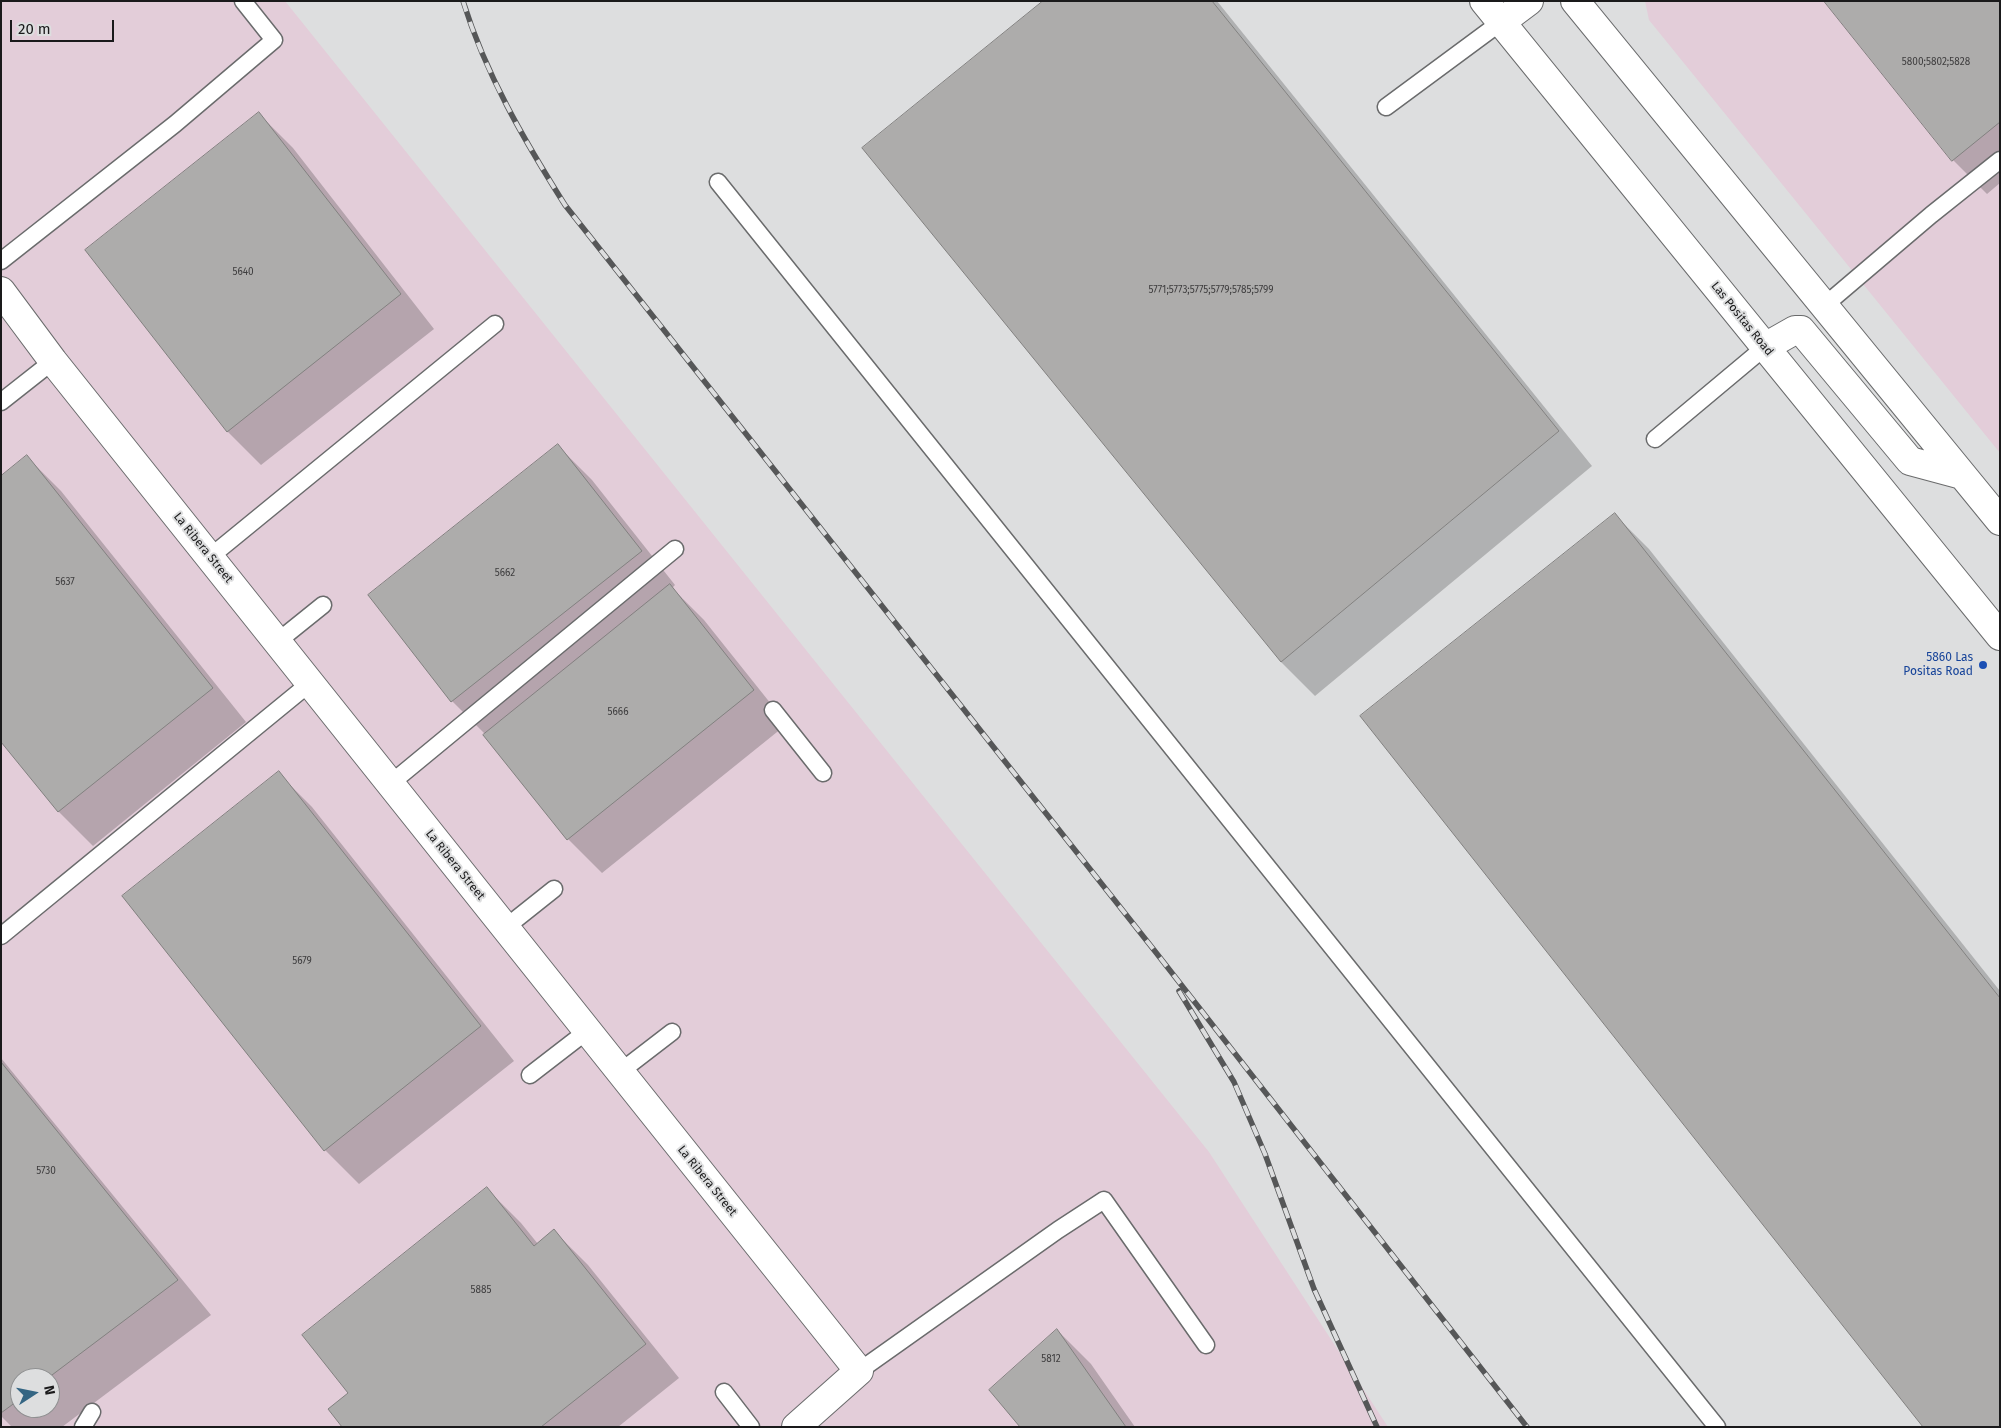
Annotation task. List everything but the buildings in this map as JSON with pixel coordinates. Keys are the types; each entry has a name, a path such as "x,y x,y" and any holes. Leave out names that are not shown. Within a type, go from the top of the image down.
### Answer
{"main road":[{"name":"Las Positas Road","path":"1484,1 2000,636"},
{"path":"1501,22 1528,1"},
{"path":"1575,1 2000,521"},
{"name":"La Ribera Street","path":"1,291 53,361 859,1371"},
{"path":"1765,347 1795,330 1801,330 1910,461 1962,475"},
{"path":"796,1427 859,1371"}],"lane":[{"path":"1,261 175,124 274,40 243,1"},
{"path":"1386,107 1501,22"},
{"path":"1824,306 1931,215 2000,160"},
{"path":"718,182 1717,1427"},
{"path":"210,557 495,324"},
{"path":"1655,439 1765,347"},
{"path":"1,402 53,361"},
{"path":"390,784 675,548"},
{"path":"277,642 323,604"},
{"path":"1,936 310,683"},
{"path":"773,710 822,773"},
{"path":"505,928 554,889"},
{"path":"530,1075 587,1031"},
{"path":"620,1072 672,1032"},
{"path":"859,1371 1058,1230 1104,1200 1206,1345"},
{"path":"724,1392 751,1427"},
{"path":"83,1427 92,1412"}],"shaded area":[{"path":"1,1 285,1 1209,1152 1388,1427 1,1427"},
{"path":"1645,1 2000,1 2000,453 1649,20"}],"railway":[{"path":"463,1 483,55 507,106 565,205 1154,950 1527,1427"},
{"path":"1179,991 1234,1082 1265,1154 1314,1289 1377,1427"}],"place":[{"name":"5860 Las Positas Road","path":"1983,665"}]}
